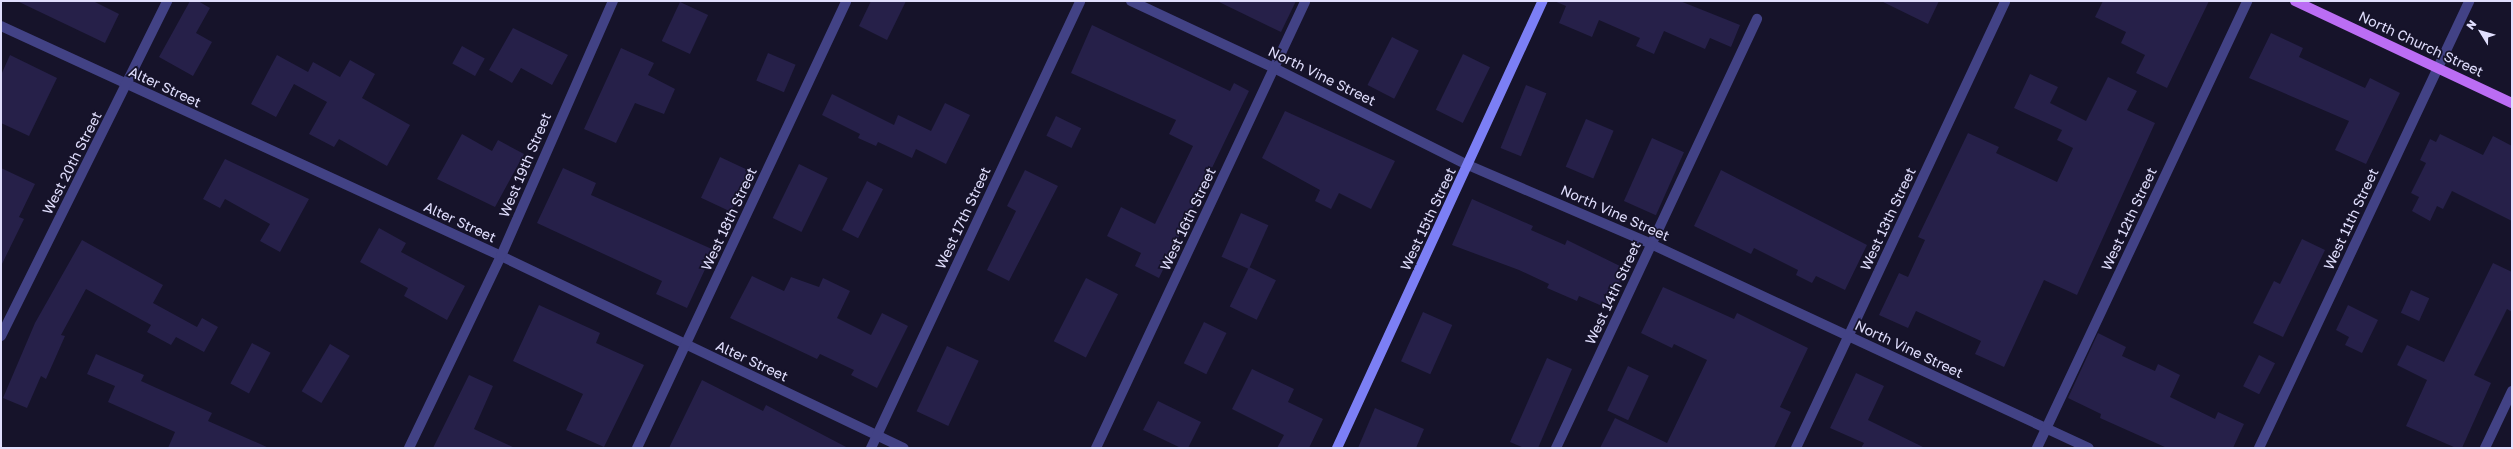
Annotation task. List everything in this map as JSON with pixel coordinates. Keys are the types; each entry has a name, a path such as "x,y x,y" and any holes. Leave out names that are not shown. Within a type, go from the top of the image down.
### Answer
{"main road":[{"name":"West 15th Street","path":"1337,448 1543,1"},
{"name":"North Church Street","path":"2296,1 2512,103"}],"street":[{"name":"West 20th Street","path":"1,336 128,85 167,1"},
{"name":"West 19th Street","path":"409,448 501,256 613,1"},
{"name":"West 18th Street","path":"637,448 846,1"},
{"name":"West 17th Street","path":"871,448 1080,1"},
{"name":"North Vine Street","path":"1131,1 1274,68 1468,165 1652,244 2089,448"},
{"name":"West 16th Street","path":"1096,448 1305,1"},
{"name":"West 13th Street","path":"1796,448 2005,1"},
{"name":"West 12th Street","path":"2037,448 2247,1"},
{"name":"West 11th Street","path":"2259,448 2469,1"},
{"name":"West 14th Street","path":"1556,448 1757,19"},
{"name":"Alter Street","path":"1,26 501,256 685,346 904,448"},
{"path":"2485,448 2512,391"}],"building":[{"path":"17,1 93,1 119,14 105,43"},
{"path":"190,1 198,1 210,8 196,33 212,42 193,76 159,57"},
{"path":"871,1 906,1 887,40 859,26"},
{"path":"1217,1 1296,1 1281,32"},
{"path":"1554,1 1680,1 1740,25 1731,47 1710,38 1705,49 1664,31 1654,54 1636,46 1640,38 1599,20 1592,37 1559,23 1566,6"},
{"path":"1881,1 1939,1 1928,24"},
{"path":"2103,1 2209,1 2167,88 2136,73 2145,55 2121,43 2126,32 2095,17"},
{"path":"680,2 708,15 690,54 662,41"},
{"path":"1092,25 1230,91 1234,83 1249,91 1159,278 1135,266 1141,253 1107,236 1121,207 1155,224 1193,146 1169,134 1176,120 1071,73"},
{"path":"513,28 568,55 552,85 521,68 512,83 489,70"},
{"path":"2271,33 2303,48 2299,57 2365,88 2370,78 2400,93 2366,164 2335,150 2349,121 2249,78"},
{"path":"1392,37 1419,51 1394,99 1367,85"},
{"path":"462,46 485,59 475,76 452,63"},
{"path":"621,48 654,63 648,75 675,89 664,114 635,103 616,143 584,129"},
{"path":"768,53 796,65 784,92 756,81"},
{"path":"1463,54 1490,67 1463,123 1436,110"},
{"path":"10,55 57,78 29,136 1,123 1,75"},
{"path":"277,55 308,72 313,62 340,77 350,60 375,74 362,98 410,125 387,166 339,139 334,147 309,134 327,102 294,84 276,117 251,104"},
{"path":"2030,74 2058,87 2050,103 2086,121 2108,77 2137,91 2127,110 2155,123 2077,295 2044,280 2004,367 1975,354 1981,341 1916,311 1908,328 1879,315 1899,273 1908,277 1925,240 1918,237 1968,133 1999,147 1996,153 2057,182 2073,148 2057,140 2062,130 2014,108"},
{"path":"1526,85 1546,93 1521,156 1501,148"},
{"path":"832,94 894,125 898,115 931,131 945,103 970,115 946,164 916,149 912,158 878,142 876,146 858,138 860,134 822,115"},
{"path":"1285,111 1395,161 1371,209 1339,193 1331,209 1315,201 1320,190 1262,158"},
{"path":"1056,116 1081,128 1072,148 1046,136"},
{"path":"1586,119 1614,131 1593,179 1566,167"},
{"path":"462,134 492,151 498,140 524,154 495,207 437,179"},
{"path":"2440,134 2483,155 2493,136 2512,146 2512,221 2452,191 2443,209 2437,206 2430,221 2412,211 2419,197 2411,193 2426,163 2420,160 2430,139 2436,142"},
{"path":"1652,138 1684,152 1656,215 1624,201"},
{"path":"720,157 750,171 731,212 701,198"},
{"path":"225,159 309,199 280,252 260,241 270,224 225,199 220,208 203,199"},
{"path":"799,164 828,178 801,232 773,218"},
{"path":"1,168 35,184 19,217 24,219 1,266"},
{"path":"563,168 596,183 591,195 714,250 687,308 656,294 662,281 537,223"},
{"path":"1025,170 1058,186 1009,281 987,270 1016,211 1007,206"},
{"path":"1721,170 1867,245 1845,290 1816,276 1812,283 1796,275 1798,270 1754,248 1751,254 1694,226"},
{"path":"867,181 883,189 858,238 842,230"},
{"path":"1472,199 1533,226 1531,230 1565,245 1567,240 1626,269 1609,309 1579,296 1577,301 1547,288 1549,284 1519,270 1452,245"},
{"path":"1241,213 1268,225 1249,269 1221,257"},
{"path":"379,228 406,243 401,252 465,286 447,320 404,296 408,288 360,262"},
{"path":"2302,239 2325,250 2283,337 2253,323 2274,281 2280,284"},
{"path":"82,240 163,285 153,303 197,327 202,318 218,327 204,352 176,337 171,345 147,332 151,325 86,289 61,335 65,336 46,379 41,376 27,408 3,398 35,323"},
{"path":"2493,263 2512,272 2512,312 2507,309 2474,375 2491,383 2462,448 2456,448 2406,426 2427,380 2397,365 2407,345 2444,362"},
{"path":"1249,267 1276,280 1257,320 1230,307"},
{"path":"752,276 784,291 791,277 819,287 823,278 850,291 837,318 871,335 882,313 908,326 877,388 851,375 854,370 820,354 817,359 730,318"},
{"path":"1086,278 1118,294 1086,358 1054,341"},
{"path":"1663,287 1734,319 1737,313 1808,348 1780,407 1791,412 1774,448 1600,448 1615,418 1667,443 1707,360 1674,344 1672,348 1641,333"},
{"path":"2411,290 2429,298 2419,321 2401,313"},
{"path":"539,305 600,333 596,343 644,365 604,447 566,430 583,394 513,361"},
{"path":"2348,305 2378,320 2362,353 2345,345 2349,337 2336,330"},
{"path":"1423,312 1452,325 1430,374 1401,361"},
{"path":"1204,322 1226,333 1206,374 1184,363"},
{"path":"2098,333 2126,347 2122,356 2155,371 2158,364 2180,375 2170,397 2215,419 2218,412 2244,424 2233,448 2167,448 2100,418 2101,414 2068,398"},
{"path":"252,343 271,353 249,393 230,384"},
{"path":"330,344 350,356 321,403 302,391"},
{"path":"947,346 979,361 948,426 917,411"},
{"path":"96,354 144,375 141,381 212,413 208,421 269,448 168,448 175,432 108,402 115,386 87,374"},
{"path":"2259,355 2275,363 2259,394 2243,386"},
{"path":"1547,358 1572,369 1538,448 1524,448 1510,442"},
{"path":"1628,366 1649,376 1628,420 1607,410"},
{"path":"1252,369 1294,389 1288,402 1323,419 1309,448 1277,448 1284,435 1232,409"},
{"path":"1856,373 1884,386 1868,420 1925,448 1861,448 1864,443 1830,428"},
{"path":"469,375 493,386 474,429 515,448 433,448"},
{"path":"702,380 763,411 766,405 848,448 669,448"},
{"path":"1158,401 1201,422 1188,448 1181,448 1143,430"},
{"path":"1375,408 1424,429 1416,448 1358,448"}]}
